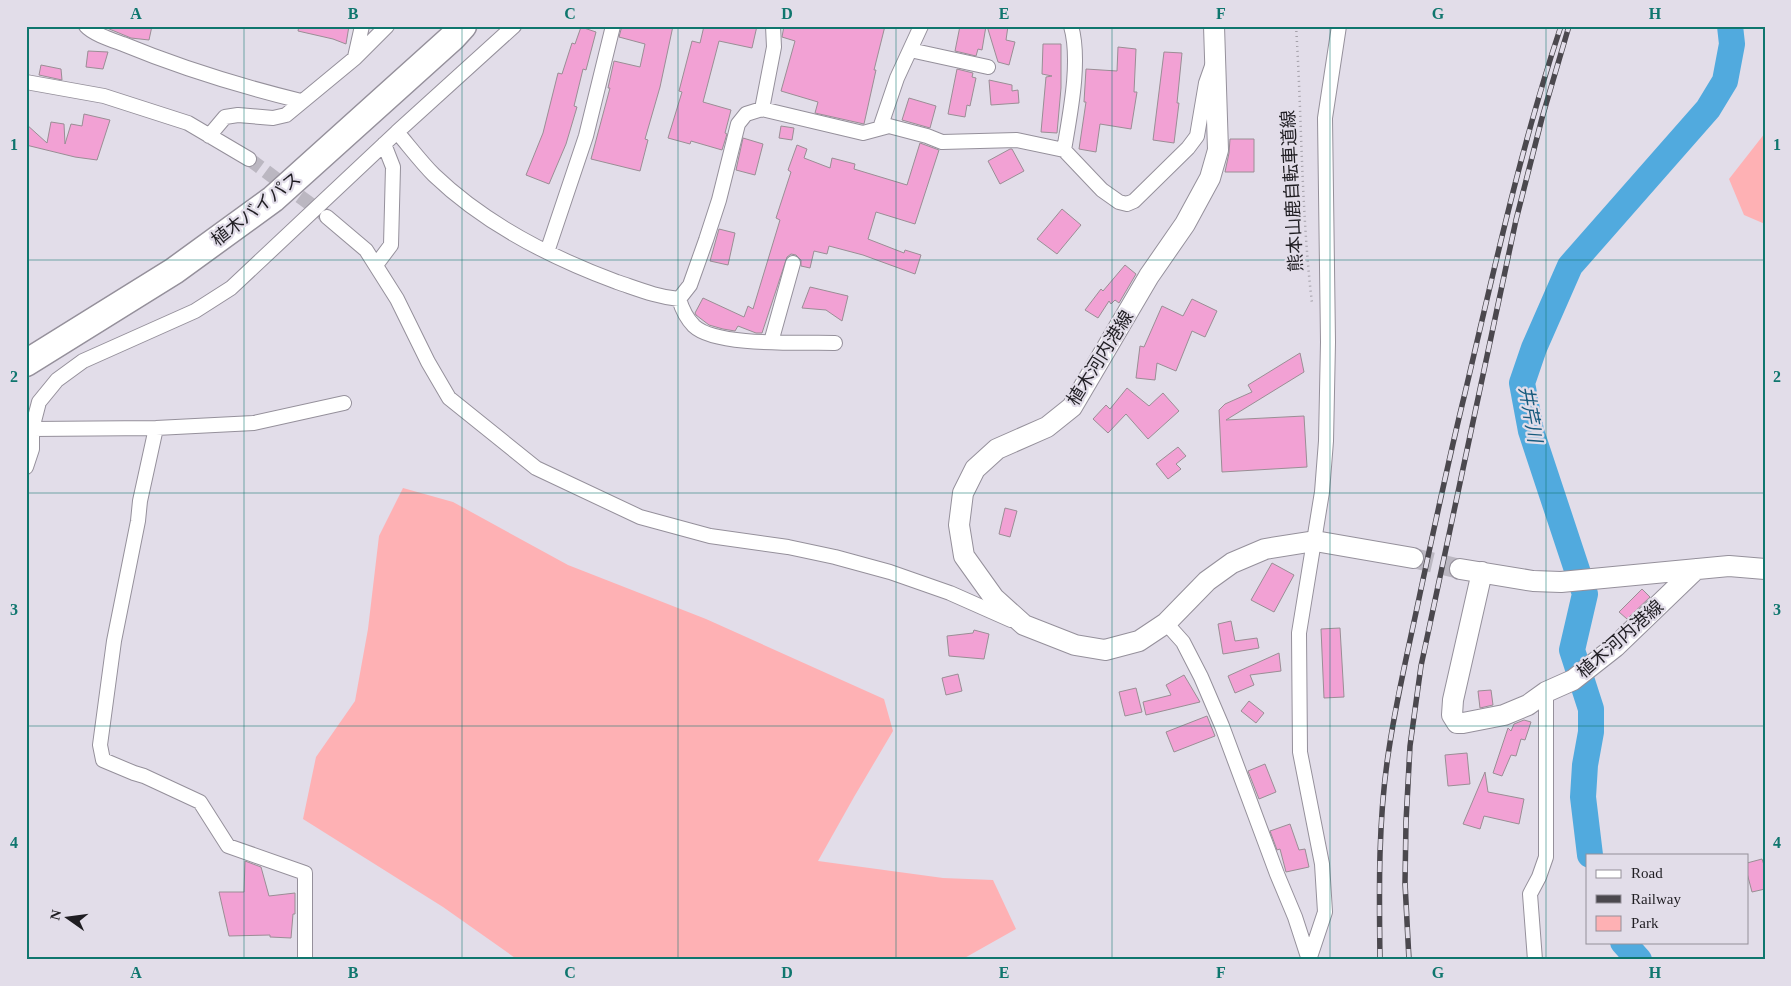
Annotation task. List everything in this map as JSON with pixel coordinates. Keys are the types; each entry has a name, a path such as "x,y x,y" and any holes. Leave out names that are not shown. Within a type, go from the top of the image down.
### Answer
{"highway":[{"name":"植木バイパス","path":"26,363 174,271 273,199 425,63 463,26"}],"main road":[{"name":"植木河内港線","path":"1214,26 1218,150 1210,178 1184,224 1149,276 1072,407 1047,427 997,448 975,469 963,493 958,525 964,556 994,598 1024,625 1075,645 1105,650 1139,641 1166,623 1207,581 1232,563 1265,549 1315,541 1413,558"},
{"name":"植木河内港線","path":"1460,569 1533,582 1561,582 1729,566 1765,569"},
{"name":"植木河内港線","path":"1482,572 1463,654 1452,715 1456,722 1463,723 1504,715 1528,705 1546,692 1573,680 1616,648 1696,569"}],"street":[{"path":"355,58 362,26"},
{"path":"209,136 225,117 238,115 273,118 286,115 355,58 387,26"},
{"path":"26,467 32,449 32,428 39,402 57,380 83,361 195,311 231,288 384,144 514,26"},
{"path":"546,252 586,136 613,26"},
{"path":"762,109 774,47 773,26"},
{"path":"880,128 897,78 921,26"},
{"path":"1064,150 1073,95 1074,38 1071,26"},
{"path":"1166,623 1183,642 1201,677 1222,726 1295,917 1309,960 1324,912 1322,864 1300,752 1299,633 1322,492 1326,431 1328,342 1325,118 1338,26"},
{"path":"85,27 141,51 196,71 244,87 301,101"},
{"path":"910,50 988,67"},
{"path":"679,299 690,285 719,200 738,124 746,114 762,109 863,133 889,126 942,142 1017,140 1064,150 1102,190 1119,202 1127,204 1134,200 1188,148 1197,136 1206,83 1216,56"},
{"path":"26,82 104,96 188,123 249,159"},
{"path":"397,132 434,174 459,196 503,227 546,252 589,272 663,297 679,299"},
{"path":"376,265 391,245 393,167 384,144"},
{"path":"327,217 366,250 397,298 428,362 449,398 536,468 640,517 710,536 797,549 836,557 890,572 950,593 1024,625"},
{"path":"771,342 793,263"},
{"path":"679,299 683,312 694,326 708,334 727,338 771,342 835,342"},
{"path":"32,428 156,428 254,423 344,403"},
{"path":"156,428 140,501 114,641 100,744 103,760 144,776 200,802 228,846 306,873 305,960"},
{"path":"1535,960 1530,894 1539,877 1546,856 1546,692"}],"path":[{"name":"熊本山鹿自転車道線","path":"1296,26 1303,181 1312,307"}],"green space":[{"path":"1765,133 1765,224 1744,215 1729,179"},
{"path":"403,488 453,502 568,565 706,619 884,699 893,731 818,861 943,878 993,880 1016,929 961,960 518,960 443,907 303,819 316,757 355,701 368,629 379,536"}],"building":[{"path":"102,26 152,26 149,40 131,38"},
{"path":"299,26 349,26 346,44 298,31"},
{"path":"622,26 673,26 660,87 645,139 648,140 640,171 591,159 610,88 608,88 614,61 640,67 645,44 619,37"},
{"path":"704,26 757,26 752,48 719,41 703,102 731,110 722,150 691,141 690,144 668,138 682,92 679,91 692,41 700,43"},
{"path":"784,26 885,26 874,70 876,70 864,124 815,113 818,102 781,91 795,41 782,37"},
{"path":"960,26 986,26 982,50 978,49 976,56 955,51"},
{"path":"987,26 1008,26 1006,40 1015,42 1009,65 998,62"},
{"path":"581,27 596,32 586,70 583,69 574,106 577,107 566,144 549,184 526,175 543,133 558,73 562,74 572,43 575,44"},
{"path":"1043,44 1061,44 1061,88 1057,133 1041,132 1046,77 1052,76 1042,74"},
{"path":"1118,47 1136,49 1134,92 1137,92 1131,129 1100,124 1096,152 1079,149 1086,102 1084,102 1086,69 1117,71"},
{"path":"88,51 108,52 103,69 86,67"},
{"path":"1164,52 1182,53 1174,143 1153,140"},
{"path":"41,65 61,69 62,80 39,75"},
{"path":"957,69 973,73 972,77 976,78 970,106 967,105 965,117 948,114"},
{"path":"989,80 1012,85 1012,91 1018,90 1019,103 991,105"},
{"path":"909,98 936,106 930,128 902,120"},
{"path":"84,114 110,120 97,160 75,157 26,145 26,124 47,143 51,122 64,124 65,144 71,124 82,126"},
{"path":"781,126 794,128 792,140 779,138"},
{"path":"743,138 763,144 755,175 736,170"},
{"path":"1230,139 1254,139 1254,172 1225,172"},
{"path":"920,143 939,150 915,224 876,212 868,239 904,253 905,250 921,255 915,274 863,255 829,246 827,254 814,251 810,268 801,266 801,260 796,255 791,254 787,257 762,333 756,333 738,326 735,331 723,329 709,325 696,315 695,313 703,298 744,317 748,306 753,309 780,220 776,218 791,172 788,170 797,145 807,149 804,158 830,168 832,158 855,164 854,169 907,185"},
{"path":"1012,149 1024,171 1000,184 988,161"},
{"path":"1062,209 1081,225 1057,254 1037,239"},
{"path":"719,229 735,233 728,265 710,261"},
{"path":"1125,265 1136,274 1119,303 1115,300 1111,304 1109,301 1098,318 1085,310 1101,289 1103,291"},
{"path":"810,287 848,296 842,321 826,310 802,308"},
{"path":"1192,299 1217,311 1205,337 1192,331 1176,371 1157,363 1155,380 1136,378 1140,346 1144,347 1162,306 1183,316"},
{"path":"1300,353 1304,372 1226,420 1304,416 1307,467 1222,472 1219,410 1225,404 1252,392 1248,385"},
{"path":"1127,388 1149,406 1163,393 1179,411 1148,439 1126,414 1108,433 1093,419 1106,405 1110,409"},
{"path":"1178,447 1186,456 1176,464 1181,469 1168,479 1156,464"},
{"path":"1005,508 1017,511 1010,537 999,534"},
{"path":"1272,563 1294,575 1274,612 1251,600"},
{"path":"1642,589 1650,597 1627,619 1619,612"},
{"path":"1231,621 1235,641 1257,638 1259,648 1223,654 1218,624"},
{"path":"1340,628 1344,697 1324,698 1321,629"},
{"path":"974,630 989,634 984,659 949,656 947,636 973,633"},
{"path":"1279,653 1281,671 1250,675 1254,685 1235,693 1228,676"},
{"path":"958,674 962,691 946,695 942,678"},
{"path":"1184,675 1200,702 1146,715 1143,702 1171,695 1166,685"},
{"path":"1136,688 1142,712 1125,716 1119,692"},
{"path":"1491,690 1493,705 1480,708 1478,691"},
{"path":"1249,701 1264,713 1256,723 1241,711"},
{"path":"1207,716 1215,736 1174,752 1166,732"},
{"path":"1524,720 1531,722 1525,740 1521,739 1516,756 1511,755 1502,776 1493,773 1508,728 1511,731 1514,724"},
{"path":"1467,753 1470,784 1448,786 1445,755"},
{"path":"1265,764 1276,792 1259,799 1248,771"},
{"path":"1485,772 1488,792 1524,799 1519,824 1484,816 1480,829 1463,824"},
{"path":"1290,824 1299,850 1305,849 1309,867 1286,872 1280,849 1277,850 1270,831"},
{"path":"1762,859 1765,868 1765,889 1752,892 1748,877 1748,863"},
{"path":"245,861 261,867 269,896 295,893 295,914 293,914 291,938 270,937 270,935 229,936 219,892 244,892"}],"waterway":[{"name":"井芹川","path":"1590,854 1583,797 1585,765 1591,732 1591,709 1572,650 1585,594 1531,431 1522,383 1534,348 1570,266 1708,109 1725,81 1732,44 1730,26"},
{"name":"井芹川","path":"1625,944 1639,960"}],"tunnel":[{"path":"249,159 325,215"},
{"path":"1413,558 1460,569"}],"railway":[{"path":"1380,960 1381,828 1385,775 1396,709 1448,466 1498,254 1533,117 1561,26"},
{"path":"1409,960 1405,883 1406,822 1410,746 1421,666 1516,220 1542,118 1569,26"}]}
